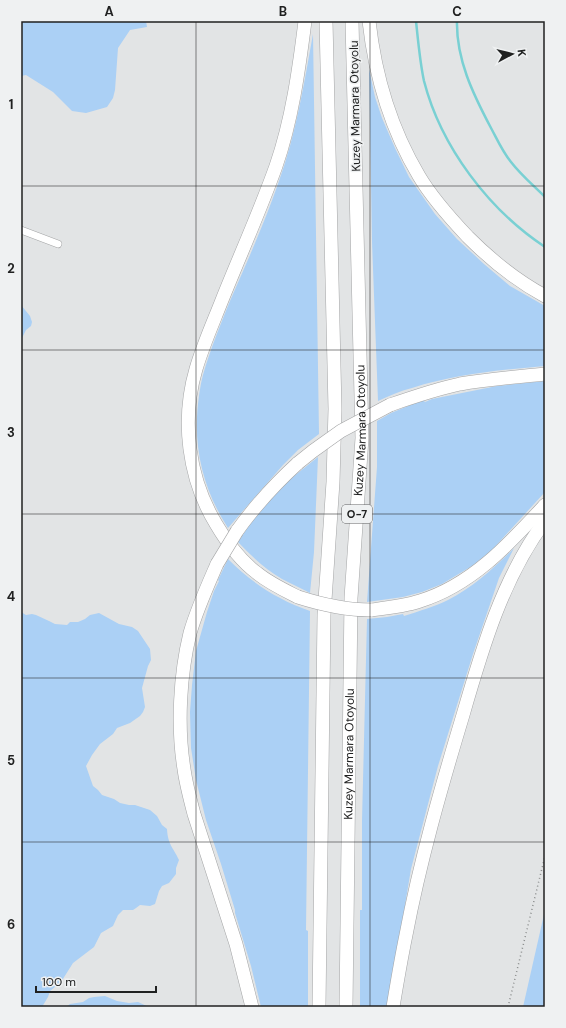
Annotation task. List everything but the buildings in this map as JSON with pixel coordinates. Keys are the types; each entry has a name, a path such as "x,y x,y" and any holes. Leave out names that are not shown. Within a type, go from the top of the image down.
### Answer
{"highway":[{"path":"305,21 299,70 287,128 277,164 201,354 190,391 188,417 189,445 193,468 208,512 219,530 256,573 281,589 298,597 331,607 371,610 420,602 460,583 491,560 545,505"},
{"name":"Kuzey Marmara Otoyolu","path":"319,1007 324,615 333,482 335,409 326,21"},
{"name":"Kuzey Marmara Otoyolu","path":"346,1007 351,598 362,438 352,21"},
{"path":"369,21 375,61 389,113 419,177 441,208 479,247 498,264 545,296"},
{"path":"252,1007 236,944 188,792 182,748 182,690 186,651 190,632 201,599 217,564 246,518 270,490 298,463 341,431 390,405 420,394 460,384 545,374"},
{"path":"393,1007 406,934 433,817 468,698 501,601 529,544 545,521"}],"street":[{"path":"21,230 58,244"}],"path":[{"path":"508,1007 545,856"}],"shaded area":[{"path":"21,21 146,21 147,27 130,30 118,48 115,90 113,98 107,107 86,113 72,111 53,92 26,75 21,76"},
{"path":"313,34 319,434 298,450 283,465 228,528 219,513 206,481 198,448 197,414 202,378 215,338 262,227 285,163 299,109"},
{"path":"369,69 375,97 395,148 409,177 435,214 457,239 510,286 545,306 545,366 495,371 445,379 390,395 378,401 372,242"},
{"path":"21,305 30,316 32,322 31,326 26,330 21,340"},
{"path":"545,381 545,492 492,550 472,566 442,584 422,592 403,597 367,602 377,467 377,421 391,413 423,400 425,402 432,399 497,386"},
{"path":"318,457 314,552 310,593 282,579 270,571 238,542 257,514 279,488"},
{"path":"514,548 499,578 473,654 438,766 411,869 405,905 407,906 388,1007 360,1007 360,910 362,910 362,821 367,619 403,614 404,616 448,600 483,577"},
{"path":"228,559 237,568 266,590 310,611 306,930 308,931 308,1007 261,1007 235,910 206,820 196,780 191,748 190,712 196,651 214,591"},
{"path":"21,612 26,615 36,615 55,624 67,625 70,622 78,622 90,615 99,613 119,624 132,627 138,631 150,649 151,660 142,688 145,707 143,712 130,723 117,728 113,734 100,744 86,766 93,786 102,795 114,799 120,803 135,805 150,810 157,816 162,825 167,829 170,842 179,860 176,868 176,874 169,883 162,886 155,904 150,906 140,905 133,910 123,910 118,915 113,926 101,933 94,947 73,963 61,982 50,991 42,1007 21,1007"},
{"path":"545,910 545,1007 523,1007"},
{"path":"105,996 117,1001 129,1003 138,1002 149,1007 66,1007 70,1004 83,1002 89,998"}],"waterway":[{"path":"416,21 424,81 442,130 455,153 470,175 505,215 524,232 545,247"},
{"path":"457,21 457,35 463,63 472,89 484,115 508,158 545,197"}]}
